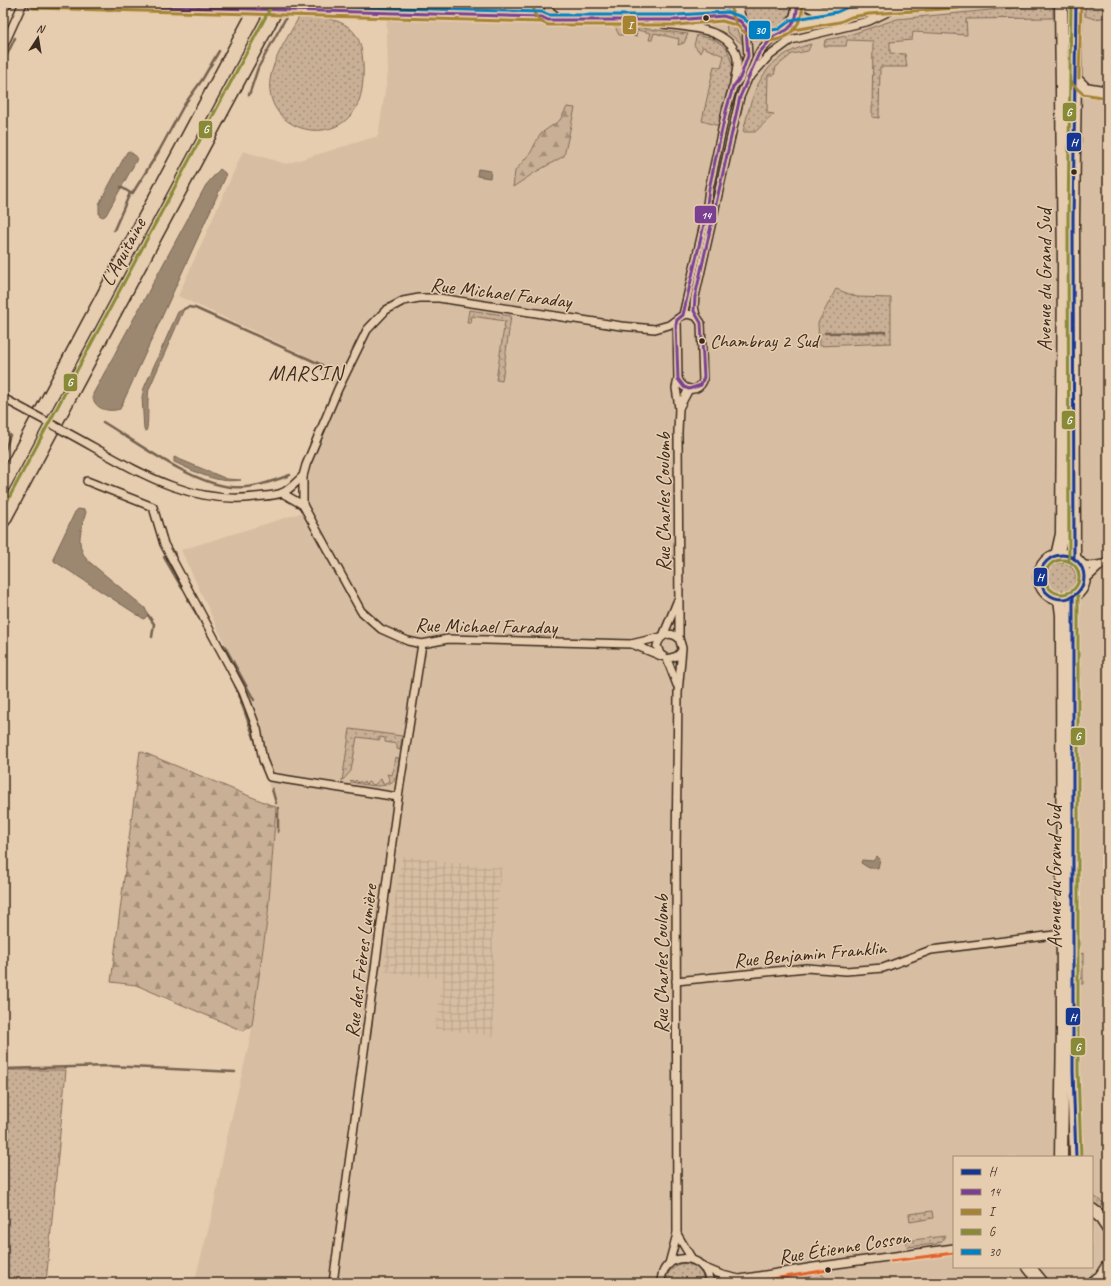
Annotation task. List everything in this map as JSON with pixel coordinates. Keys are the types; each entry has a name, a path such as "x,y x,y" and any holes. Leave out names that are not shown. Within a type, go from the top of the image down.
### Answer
{"highway":[{"name":"L'Aquitaine","path":"3,485 260,3"},
{"name":"L'Aquitaine","path":"3,520 279,3"}],"main road":[{"path":"736,3 737,13 743,25 754,34 764,36 774,36 787,30 792,25 796,17 798,3"},
{"name":"Avenue du Grand Sud","path":"1057,556 1062,534 1064,359 1061,9"},
{"name":"Avenue du Grand Sud","path":"1076,9 1074,78 1076,561"},
{"path":"1074,78 1085,89 1108,92"},
{"path":"1057,556 1063,556 1076,561 1083,570 1083,582 1081,588 1073,596 1060,599 1049,595 1045,591 1040,580 1042,568 1046,562 1057,556"},
{"name":"Avenue du Grand Sud","path":"1073,596 1073,1071 1076,1156"},
{"name":"Avenue du Grand Sud","path":"1060,599 1062,615 1063,934 1061,1156"},
{"path":"1093,1211 1106,1223"},
{"path":"1093,1283 1101,1277 1108,1266"},
{"path":"1029,1268 1042,1283"}],"street":[{"path":"3,3 8,3"},
{"path":"3,47 23,3"},
{"path":"33,3 639,20 677,20 723,16 743,25"},
{"path":"436,14 496,8 525,9 540,3"},
{"path":"540,3 538,12 547,18"},
{"path":"556,3 565,10 574,11 703,11 716,9 727,3"},
{"path":"547,18 558,12 556,3"},
{"path":"803,3 820,11 849,12 959,3"},
{"path":"747,80 768,57 791,40 869,21 900,7"},
{"path":"792,25 839,17 849,12"},
{"path":"639,20 694,29 721,36 731,45 736,54 737,65 733,87"},
{"name":"Rue Charles Coulomb","path":"660,1282 662,1274 669,1264 677,1234 676,981 678,693 682,643 679,638 679,408 676,388 678,378 680,318 705,220 709,189 726,111 733,87 740,78 748,56 743,25"},
{"name":"Rue Charles Coulomb","path":"679,408 689,389 701,385 704,377 701,323 696,316 694,306 695,297 737,108 759,53 774,36"},
{"name":"Rue Michael Faraday","path":"662,637 631,644 448,639 422,644 408,641 384,631 364,614 358,606 303,505 303,476 306,465 338,390 363,337 380,315 399,303 419,298 439,298 621,326 656,329 680,318"},
{"path":"680,318 692,314 696,316"},
{"path":"678,378 684,387 689,389"},
{"path":"3,398 156,480 195,495 225,499 242,499 282,493 303,476"},
{"path":"87,481 153,506 164,544 243,692 257,729 263,760 270,777 398,797"},
{"path":"282,493 303,505"},
{"path":"1076,561 1092,566 1100,566 1108,563"},
{"path":"1083,582 1100,566"},
{"name":"Rue Charles Coulomb","path":"678,693 674,673 658,650 658,641 662,637 679,596"},
{"path":"662,637 672,634 679,638"},
{"name":"Rue des Frères Lumière","path":"333,1283 398,797 422,644"},
{"name":"Rue Michael Faraday","path":"631,644 665,658"},
{"path":"665,658 677,656 680,653"},
{"name":"Rue Benjamin Franklin","path":"676,981 806,968 846,971 883,968 931,950 1063,934"},
{"path":"669,1264 676,1260 692,1259 677,1234"},
{"name":"Rue Étienne Cosson","path":"730,1283 740,1279 827,1265 953,1248"},
{"name":"Rue Étienne Cosson","path":"692,1259 699,1262 705,1268 722,1275 740,1279"},
{"path":"705,1268 710,1283"}],"shaded area":[{"path":"386,3 1108,3 1108,1283 194,1283 211,1219 226,1141 250,1040 269,905 276,807 236,685 230,655 181,550 307,511 303,476 338,390 303,354 178,296 243,151 286,164 378,136 388,72"},
{"path":"129,151 137,157 136,161 106,215 103,217 99,215 99,204 127,152"},
{"path":"220,169 226,176 120,409 105,410 95,403 93,394 206,185"},
{"path":"478,169 491,171 490,178 477,176"},
{"path":"184,309 149,389 146,431 144,430 142,397 144,388 178,312"},
{"path":"174,457 227,479 241,480 223,480 206,476 174,462"},
{"path":"78,509 85,510 86,512 80,537 83,554 87,560 145,608 148,615 144,619 54,561 54,556 75,512"},
{"path":"402,856 502,868 493,938 494,1036 435,1029 443,979 383,971"},
{"path":"877,856 880,859 878,868 869,868 861,863 862,860 873,861"}],"green space":[{"path":"742,3 791,3 789,15 784,23 776,29 767,30 758,29 750,24 744,15"},
{"path":"1085,3 1108,3 1108,17 1095,19 1085,16"},
{"path":"1053,4 1053,18 966,19 967,35 913,32 912,40 890,42 890,53 905,54 907,67 880,67 879,118 872,117 873,41 847,40 846,46 824,46 825,40 846,36 897,19"},
{"path":"867,16 867,19 797,36 780,44 767,54 763,52 770,44 785,38 803,26"},
{"path":"299,17 330,19 339,22 347,26 359,41 363,65 362,90 359,101 350,116 337,126 321,130 306,129 291,123 279,113 271,98 270,80 274,64"},
{"path":"726,20 735,26 744,45 727,32"},
{"path":"618,25 688,34 684,43 678,45 679,39 654,33 652,40 649,40 651,33 637,30 636,37 633,36 634,29 625,27 623,35 619,35 616,29"},
{"path":"697,35 715,40 727,49 733,67 719,126 702,121 714,66 721,68 724,56 703,47 700,53 694,45"},
{"path":"811,44 808,51 792,54 776,67 774,75 768,75 767,113 774,114 755,132 743,132 751,101 763,76 781,57 794,50"},
{"path":"567,107 575,108 564,156 513,187 515,171 531,152 540,134 560,120"},
{"path":"836,289 857,297 891,298 891,343 819,346 818,323"},
{"path":"469,310 511,316 502,381 496,380 505,321 472,316 471,323 467,323"},
{"path":"1061,563 1072,567 1076,578 1072,589 1061,593 1050,589 1046,578 1050,567"},
{"path":"350,729 402,736 400,750 397,749 397,744 385,742 385,738 380,737 380,740 357,737 351,771 342,781"},
{"path":"140,751 276,807 268,914 252,1025 243,1031 136,985 111,982"},
{"path":"395,757 399,758 398,773 393,782 382,786 375,786 350,782 352,780 354,782 356,780 358,783 360,781 366,784 368,782 374,785 381,779 383,784 390,781 387,774 392,775"},
{"path":"1083,953 1083,984 1081,984 1080,954"},
{"path":"3,1070 66,1070 46,1283 3,1283"},
{"path":"1093,1196 1108,1206 1108,1217 1093,1203"},
{"path":"932,1211 933,1218 910,1222 909,1214"},
{"path":"945,1236 941,1242 936,1244 907,1247 905,1241"},
{"path":"679,1264 693,1265 702,1274 704,1283 666,1283 669,1272"},
{"path":"814,1267 831,1283 749,1283 748,1278"}],"waterway":[{"path":"249,95 258,68 289,12"},
{"path":"3,63 15,38"},
{"path":"121,187 132,194 159,151 184,105 202,80 219,51"},
{"path":"114,230 130,193"},
{"path":"184,309 188,307 195,308 322,365"},
{"path":"825,333 885,332"},
{"path":"103,422 165,461 199,478 215,484 231,487 246,487 290,475"},
{"path":"3,456 10,435"},
{"path":"164,557 182,588"},
{"path":"188,600 199,618"},
{"path":"148,615 154,624 152,637"},
{"path":"201,622 211,639"},
{"path":"224,645 254,700"},
{"path":"224,663 235,685 256,743"},
{"path":"272,789 276,803"},
{"path":"278,808 278,832"},
{"path":"3,1069 109,1066 235,1072"}],"transit line":[{"name":"14","path":"33,3 542,17 548,20 677,20 723,16 740,21"},
{"name":"30","path":"215,3 542,12 549,15 677,15 727,12 742,17 756,29 764,31 779,29 791,20 837,12 848,7 898,3"},
{"name":"G","path":"3,509 273,3"},
{"name":"I","path":"535,3 534,11 536,17 548,25 677,25 722,21 739,26"},
{"name":"14","path":"740,21 746,28 748,56 740,78 733,87 726,111 709,189 705,220 683,315 677,320 676,324 678,379 684,387 689,389 701,385 704,377 701,323 694,311 695,297 740,97 759,53 774,36 787,30 792,25 796,17 798,3"},
{"name":"G","path":"1069,559 1068,219 1071,3"},
{"name":"H","path":"1074,559 1073,219 1076,3"},
{"name":"I","path":"1079,78 1081,3"},
{"name":"I","path":"731,4 732,14 739,27 745,33 762,40 780,39 794,29 801,17 803,4"},
{"name":"I","path":"33,8 542,22"},
{"name":"I","path":"793,30 840,22 851,17 869,14 959,8"},
{"name":"I","path":"1070,82 1083,94 1107,98"},
{"name":"H","path":"1062,555 1074,559 1080,565 1084,577 1080,589 1074,595 1062,599 1050,595 1044,589 1040,577 1044,565 1050,559 1062,555"},
{"name":"G","path":"1062,560 1074,565 1079,577 1074,589 1062,594 1050,589 1045,577 1050,565 1062,560"},
{"name":"H","path":"1073,596 1073,1071 1076,1156"},
{"name":"G","path":"1078,596 1078,1071 1081,1156"},
{"path":"891,1261 953,1253"},
{"path":"747,1283 828,1270"}],"place":[{"name":"Chambray 2 Sud","path":"702,341"}],"district":[{"name":"MARSIN","path":"306,373"}]}
